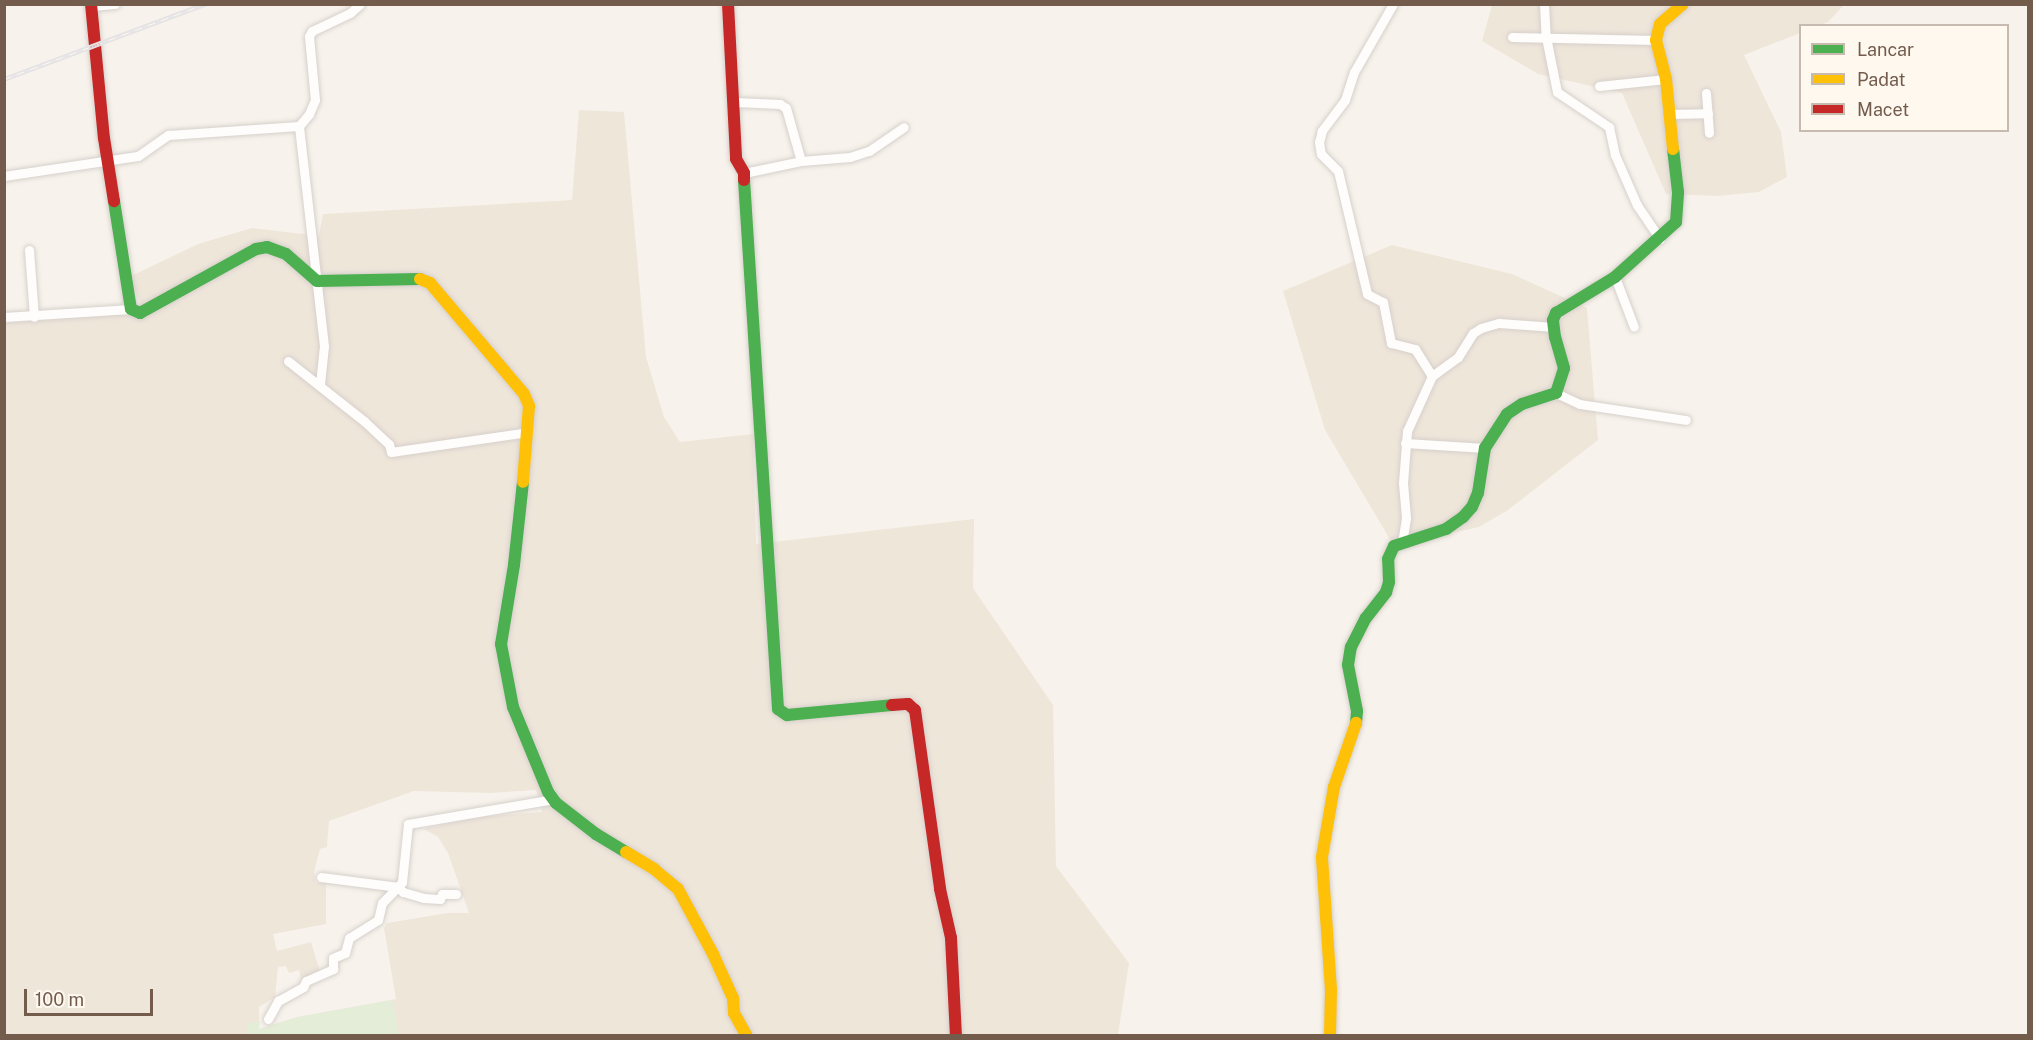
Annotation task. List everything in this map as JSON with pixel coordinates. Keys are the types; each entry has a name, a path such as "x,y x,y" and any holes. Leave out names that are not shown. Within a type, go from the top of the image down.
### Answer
{"street":[{"path":"114,4 91,5 107,160 130,309"},
{"path":"4,176 142,154 160,138 168,135 299,126 309,114 315,100 309,36 312,31 350,13 360,4"},
{"path":"728,4 735,102 736,159 744,173 778,709 786,715 908,704 915,710 940,889 951,938 956,1035"},
{"path":"1393,4 1354,72 1345,100 1322,131 1319,142 1321,154 1338,171 1366,291 1383,302 1391,343 1415,349 1432,376"},
{"path":"1544,4 1546,37 1557,92 1609,127 1615,155 1637,205 1660,239"},
{"path":"1556,393 1562,381 1564,368 1554,327 1556,313 1616,277 1676,222 1679,204 1666,79 1656,39 1660,24 1683,4"},
{"path":"1512,37 1656,39"},
{"path":"1599,86 1666,79"},
{"path":"1706,93 1709,133"},
{"path":"735,102 780,104 786,108 801,161"},
{"path":"1669,114 1708,113"},
{"path":"299,126 325,355 320,384"},
{"path":"744,173 801,161 850,158 868,151 904,127"},
{"path":"4,317 34,317 130,309 140,313 256,249 277,249 317,281 423,279 430,283 524,394 529,406 514,565 501,644 513,707 554,799 576,820 654,869 678,890 734,998 734,1013 747,1035"},
{"path":"29,250 34,317"},
{"path":"1616,277 1635,327"},
{"path":"1402,542 1406,518 1403,483 1408,425 1432,376 1458,357 1473,333 1481,328 1499,323 1554,327"},
{"path":"288,361 320,384 389,444 391,452 528,432"},
{"path":"1330,1035 1331,990 1322,857 1334,787 1356,725 1357,711 1348,656 1366,618 1386,592 1389,582 1390,553 1402,542 1446,529 1472,507 1478,493 1485,448 1507,414 1522,404 1556,393 1580,404 1686,420"},
{"path":"1405,443 1485,448"},
{"path":"268,1019 278,1001 303,987 306,981 333,969 333,958 345,953 349,938 378,920 382,903 402,882 408,824 554,799"},
{"path":"321,877 398,887 403,892 424,898 440,899 442,894 456,894"}],"shaded area":[{"path":"1492,5 1844,5 1828,22 1799,24 1799,33 1744,55 1781,132 1787,177 1759,192 1718,196 1666,194 1622,93 1538,74 1482,41"},
{"path":"579,110 624,112 646,357 664,417 680,442 753,434 756,544 974,519 973,588 1053,705 1056,866 1129,963 1118,1035 5,1035 4,323 130,313 141,304 129,277 198,244 252,228 319,236 323,214 572,200","holes":["536,790 542,812 476,817 424,829 438,837 448,853 469,913 448,913 387,923 384,928 396,999 298,1017 259,1029 259,1007 275,997 278,967 286,966 289,973 299,970 301,979 320,972 311,942 277,951 273,934 326,924 326,883 316,883 314,872 320,849 327,847 329,821 414,791 490,793"]},
{"path":"1392,245 1512,274 1587,308 1598,440 1508,510 1479,527 1394,546 1325,430 1283,291"}],"green space":[{"path":"392,1000 399,1035 248,1035 246,1024 260,1021 259,1029 298,1017"}],"railway":[{"path":"4,79 205,4"}],"traffic: fast":[{"path":"1356,723 1357,711 1348,665 1351,647 1366,618 1386,592 1389,582 1388,559 1394,546 1446,529 1463,517 1472,507 1478,493 1485,448 1507,414 1522,404 1556,393 1564,368 1555,337 1553,320 1556,313 1615,277 1676,222 1678,192 1673,149"},
{"path":"744,180 778,709 787,715 892,705"},
{"path":"114,201 131,309 140,313 256,249 267,247 286,254 317,281 420,279"},
{"path":"523,482 514,565 501,644 513,707 548,792 556,803 596,834 626,852"}],"traffic: slow":[{"path":"1673,149 1666,79 1656,40 1660,24 1683,4"},
{"path":"420,279 430,283 524,394 529,406 523,482"},
{"path":"1330,1036 1331,990 1322,857 1334,787 1356,723"},
{"path":"626,852 654,869 678,889 713,954 733,998 734,1013 747,1036"}],"traffic: jam":[{"path":"91,4 104,138 114,201"},
{"path":"728,4 736,159 744,173 744,180"},
{"path":"892,705 908,704 915,710 940,889 951,938 956,1036"}]}
